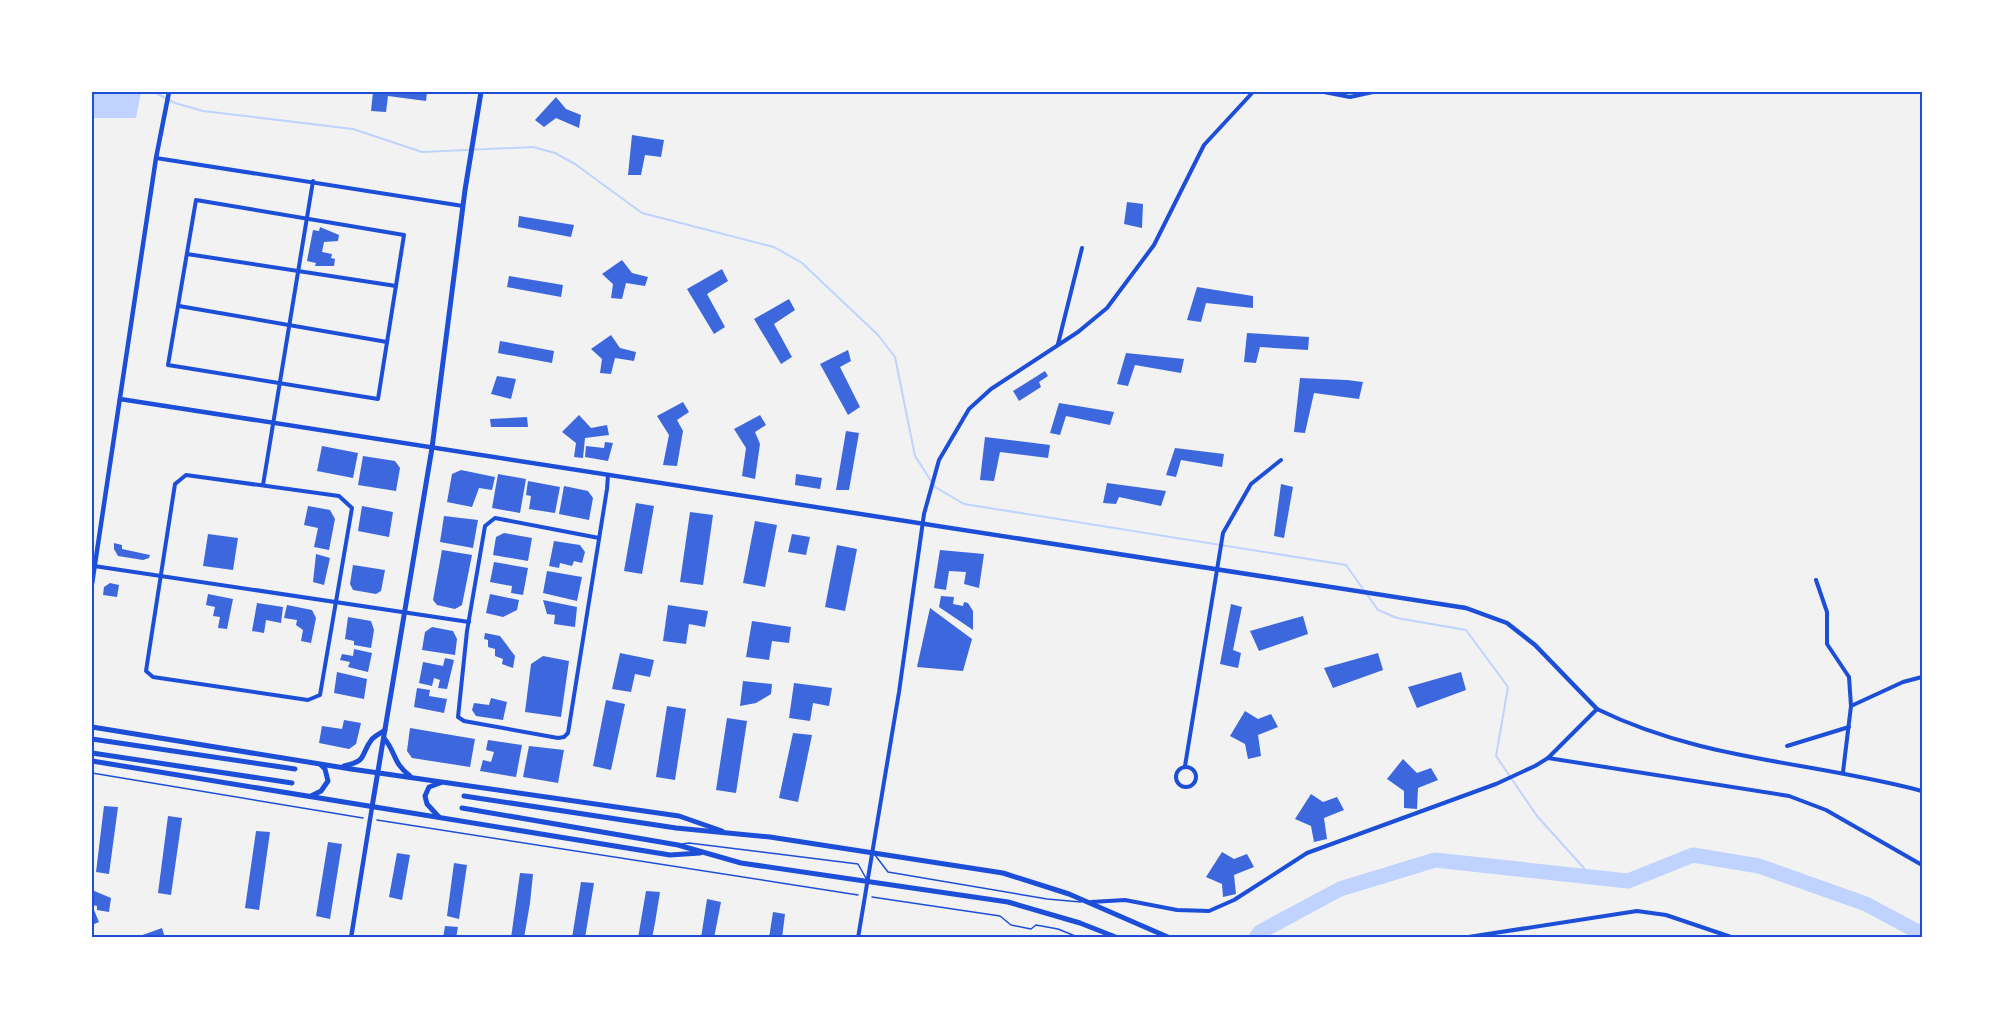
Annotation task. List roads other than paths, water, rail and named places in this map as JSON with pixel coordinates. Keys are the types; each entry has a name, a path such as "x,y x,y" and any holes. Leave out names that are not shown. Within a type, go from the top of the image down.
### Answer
{"main road":[{"path":"372,807 432,448 463,206 482,92"},
{"path":"92,727 377,773 679,816 732,835"},
{"path":"341,767 358,763 367,752 372,739 385,730"},
{"path":"384,738 393,750 397,765 411,777"},
{"path":"92,739 295,769"},
{"path":"92,753 292,783"},
{"path":"92,761 670,855 706,852"},
{"path":"309,797 321,791 328,781 325,769 320,764"},
{"path":"439,818 427,804 425,796 429,787 441,782"},
{"path":"464,796 732,835 770,837 1003,873 1033,880 1170,938"},
{"path":"462,808 678,845 741,863 1008,902 1080,923 1118,938"}],"street":[{"path":"92,584 156,158 165,122 169,92"},
{"path":"858,938 923,526 939,460 969,409 990,389 1058,345 1107,308 1154,245 1204,145 1253,92"},
{"path":"1324,92 1350,97 1373,92"},
{"path":"156,158 313,180 463,206"},
{"path":"262,485 313,180"},
{"path":"196,200 307,218 404,235 378,399 168,364 196,200"},
{"path":"1058,345 1058,335 1082,248"},
{"path":"187,254 396,286"},
{"path":"179,306 387,342"},
{"path":"120,399 273,425 687,485 923,526 1217,569 1331,590 1466,608 1507,623 1535,645 1597,710 1637,729 1687,745 1757,760 1843,772 1923,790"},
{"path":"1185,766 1223,533 1251,484 1281,460"},
{"path":"186,475 262,485 339,496 352,508 320,695 308,700 149,675 145,665 175,484 186,475"},
{"path":"599,538 495,518 485,526 469,622 458,717 464,721 511,731 564,737 568,733 599,538 608,475"},
{"path":"94,566 469,622"},
{"path":"1816,580 1827,612 1827,644 1849,677 1851,706 1843,772"},
{"path":"1851,706 1903,682 1923,677"},
{"path":"1088,902 1125,900 1177,910 1209,911 1234,900 1307,853 1496,784 1535,766 1548,758 1597,710"},
{"path":"1787,746 1849,727"},
{"path":"1548,758 1789,796 1826,810 1923,865"},
{"path":"1185,766 1194,770 1197,776 1195,783 1186,787 1177,783 1176,776 1179,769 1185,766"},
{"path":"351,938 372,807"},
{"path":"1461,938 1637,911 1666,915 1734,938"}],"lane":[{"path":"678,845 689,843 858,864 868,882"},
{"path":"873,853 888,872 1047,899 1088,902"}],"water":[{"path":"92,92 141,92 136,118 92,118"}],"waterway":[{"path":"154,92 175,103 203,111 353,129 422,152 533,147 555,153 575,164 642,213 774,247 802,263 878,335 895,357 915,456 935,487 964,504 1346,565 1378,610 1397,618 1466,630 1508,687 1496,756 1537,816 1591,876"},
{"path":"1256,938 1260,932 1340,889 1435,860 1628,881 1693,855 1759,866 1866,904 1922,934"}]}
